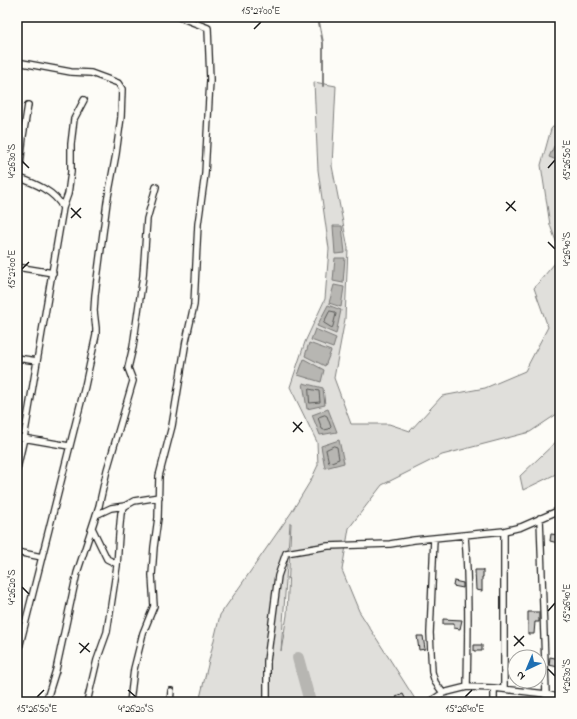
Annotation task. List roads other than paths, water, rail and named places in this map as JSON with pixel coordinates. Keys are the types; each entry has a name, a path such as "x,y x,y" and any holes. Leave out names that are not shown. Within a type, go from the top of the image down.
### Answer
{"street":[{"path":"130,702 134,669 143,633 154,606 152,575 158,518 159,476 172,426 186,341 194,305 198,224 205,174 210,80 208,28 179,17"},
{"path":"17,62 91,74 118,82 122,89 119,130 107,202 95,295 95,339 85,386 17,656"},
{"path":"17,469 24,438 63,208 68,194 71,172 71,144 74,119 84,100"},
{"path":"28,105 18,178 32,182 44,189 59,200 63,208"},
{"path":"46,702 56,670 77,573 96,515 107,470 133,381 128,368 133,347 143,276 147,219 156,187"},
{"path":"17,267 53,273"},
{"path":"17,358 37,361"},
{"path":"17,437 69,446"},
{"path":"96,515 111,508 125,506 134,501 158,497"},
{"path":"87,702 96,660 107,632 118,564 121,513 125,506"},
{"path":"267,702 267,661 278,576 286,553 328,546 390,544 434,538 504,532 521,528 560,510"},
{"path":"540,518 546,694 545,702"},
{"path":"92,528 107,559 118,564"},
{"path":"504,532 504,689"},
{"path":"465,536 468,614 467,686"},
{"path":"434,538 430,633 432,672 435,682 443,693"},
{"path":"17,552 42,558"},
{"path":"431,701 443,693 467,686 546,694 560,698"},
{"path":"494,688 494,702"},
{"path":"170,702 171,691"}],"water":[{"path":"554,146 560,148 559,161 549,157"},
{"path":"333,226 342,226 345,253 335,254"},
{"path":"335,258 345,258 343,283 333,281"},
{"path":"334,285 344,287 341,307 329,303"},
{"path":"328,305 341,310 336,334 317,326"},
{"path":"315,329 336,338 333,348 311,340"},
{"path":"309,343 331,351 325,366 305,356"},
{"path":"304,359 324,370 321,382 298,375"},
{"path":"303,383 323,388 325,405 307,409"},
{"path":"328,409 337,432 320,435 312,415"},
{"path":"339,440 344,463 325,468 321,446"}],"waterway":[{"path":"318,17 323,43 323,86"},
{"path":"298,658 310,702"}]}
